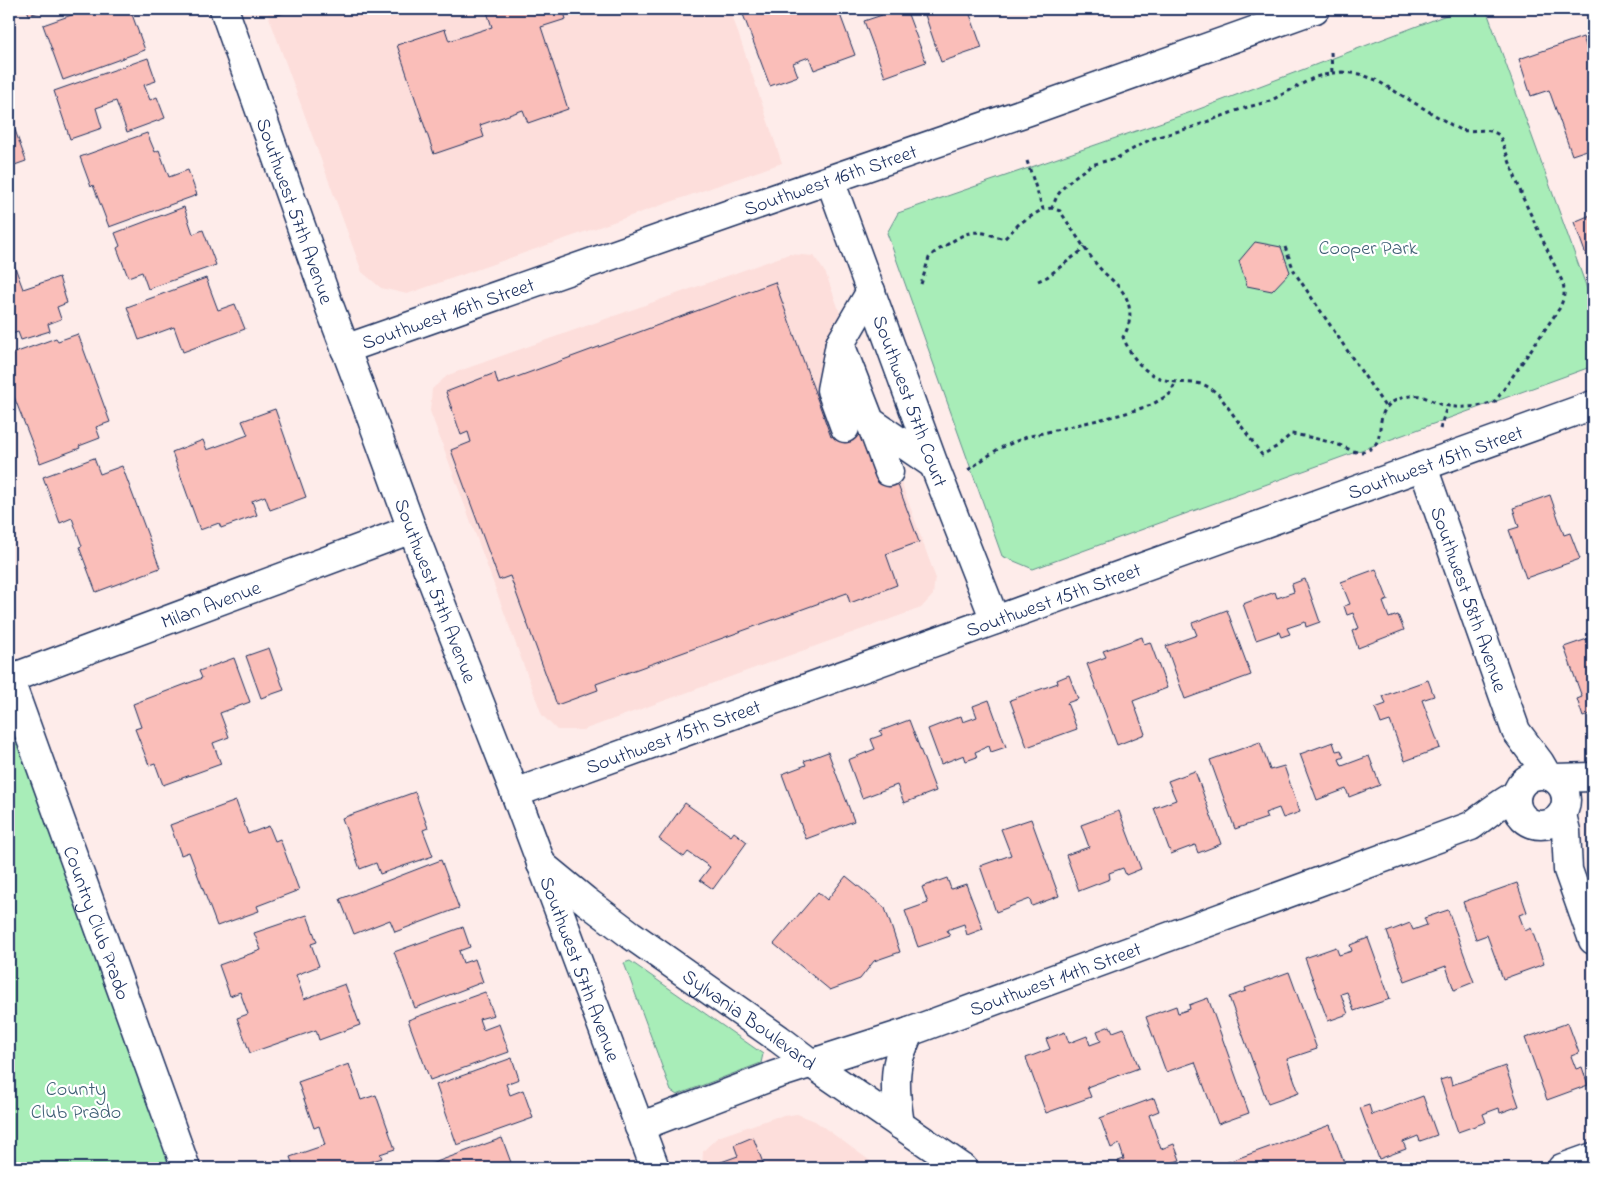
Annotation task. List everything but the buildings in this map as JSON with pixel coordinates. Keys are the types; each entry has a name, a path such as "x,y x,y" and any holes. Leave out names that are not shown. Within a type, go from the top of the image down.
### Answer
{"street":[{"name":"Southwest 57th Avenue","path":"224,9 345,349 412,529 515,793 654,1168"},
{"name":"Southwest 16th Street","path":"345,349 1038,108 1315,9"},
{"name":"Southwest 57th Court","path":"830,180 938,474 995,620"},
{"path":"871,291 840,344 858,424 889,472"},
{"name":"Southwest 15th Street","path":"515,793 1593,405"},
{"path":"858,424 938,474"},
{"name":"Southwest 58th Avenue","path":"1423,466 1516,731 1550,777"},
{"name":"Milan Avenue","path":"9,679 412,529"},
{"name":"Country Club Prado","path":"9,679 186,1168"},
{"name":"Southwest 58th Avenue","path":"1516,731 1518,791"},
{"path":"1568,870 1532,824 1522,817 1516,802 1518,791 1524,781 1538,774 1550,777 1593,777"},
{"path":"1550,777 1560,784 1565,791 1567,799 1564,811 1568,870 1593,940"},
{"name":"Southwest 14th Street","path":"639,1127 775,1075 909,1032 1471,826 1518,791"},
{"path":"1532,824 1550,824 1564,811 1593,791"},
{"name":"Southwest 14th Street","path":"1471,826 1532,824"},
{"name":"Sylvania Boulevard","path":"541,864 612,921 812,1064 963,1168"},
{"path":"900,1125 896,1100 896,1077 900,1057 909,1032"},
{"path":"1562,1168 1593,1157"}],"path":[{"path":"1331,52 1332,73"},
{"path":"921,284 930,256 966,233 974,231 1004,239 1020,223 1044,209 1052,208 1060,211 1098,266 1126,297 1130,320 1122,337 1132,356 1150,373 1163,379 1176,382 1200,383 1212,389 1262,455 1278,446 1291,434 1317,439 1357,452 1367,450 1374,447 1379,439 1380,419 1386,408 1402,398 1418,395 1447,406 1470,407 1495,402 1559,309 1564,297 1565,291 1562,281 1523,198 1500,136 1491,131 1466,131 1454,127 1407,97 1366,76 1352,73 1332,73 1315,77 1270,101 1151,139 1117,158 1091,165 1063,188 1052,208"},
{"path":"1027,161 1044,209"},
{"path":"1285,247 1295,273 1386,408"},
{"path":"1038,281 1047,277 1085,248"},
{"path":"938,474 957,478 998,448 1026,437 1123,414 1151,405 1170,394 1176,382"},
{"path":"1439,431 1447,406"}],"shaded area":[{"path":"266,9 730,9 782,163 407,294 381,288 362,272"},
{"path":"789,254 814,256 826,274 935,576 933,595 921,608 583,730 557,730 542,715 430,411 432,389 448,375"},
{"path":"797,1114 815,1121 880,1168 702,1168 703,1151 718,1137 776,1117"}],"green space":[{"name":"Cooper Park","path":"1462,9 1486,9 1593,305 1593,366 1033,569 1002,556 887,233 898,213 1194,111"},
{"name":"County Club Prado","path":"9,720 13,725 173,1168 18,1168 9,1142"},
{"path":"630,961 763,1054 761,1063 677,1095 671,1091 624,963"}]}
